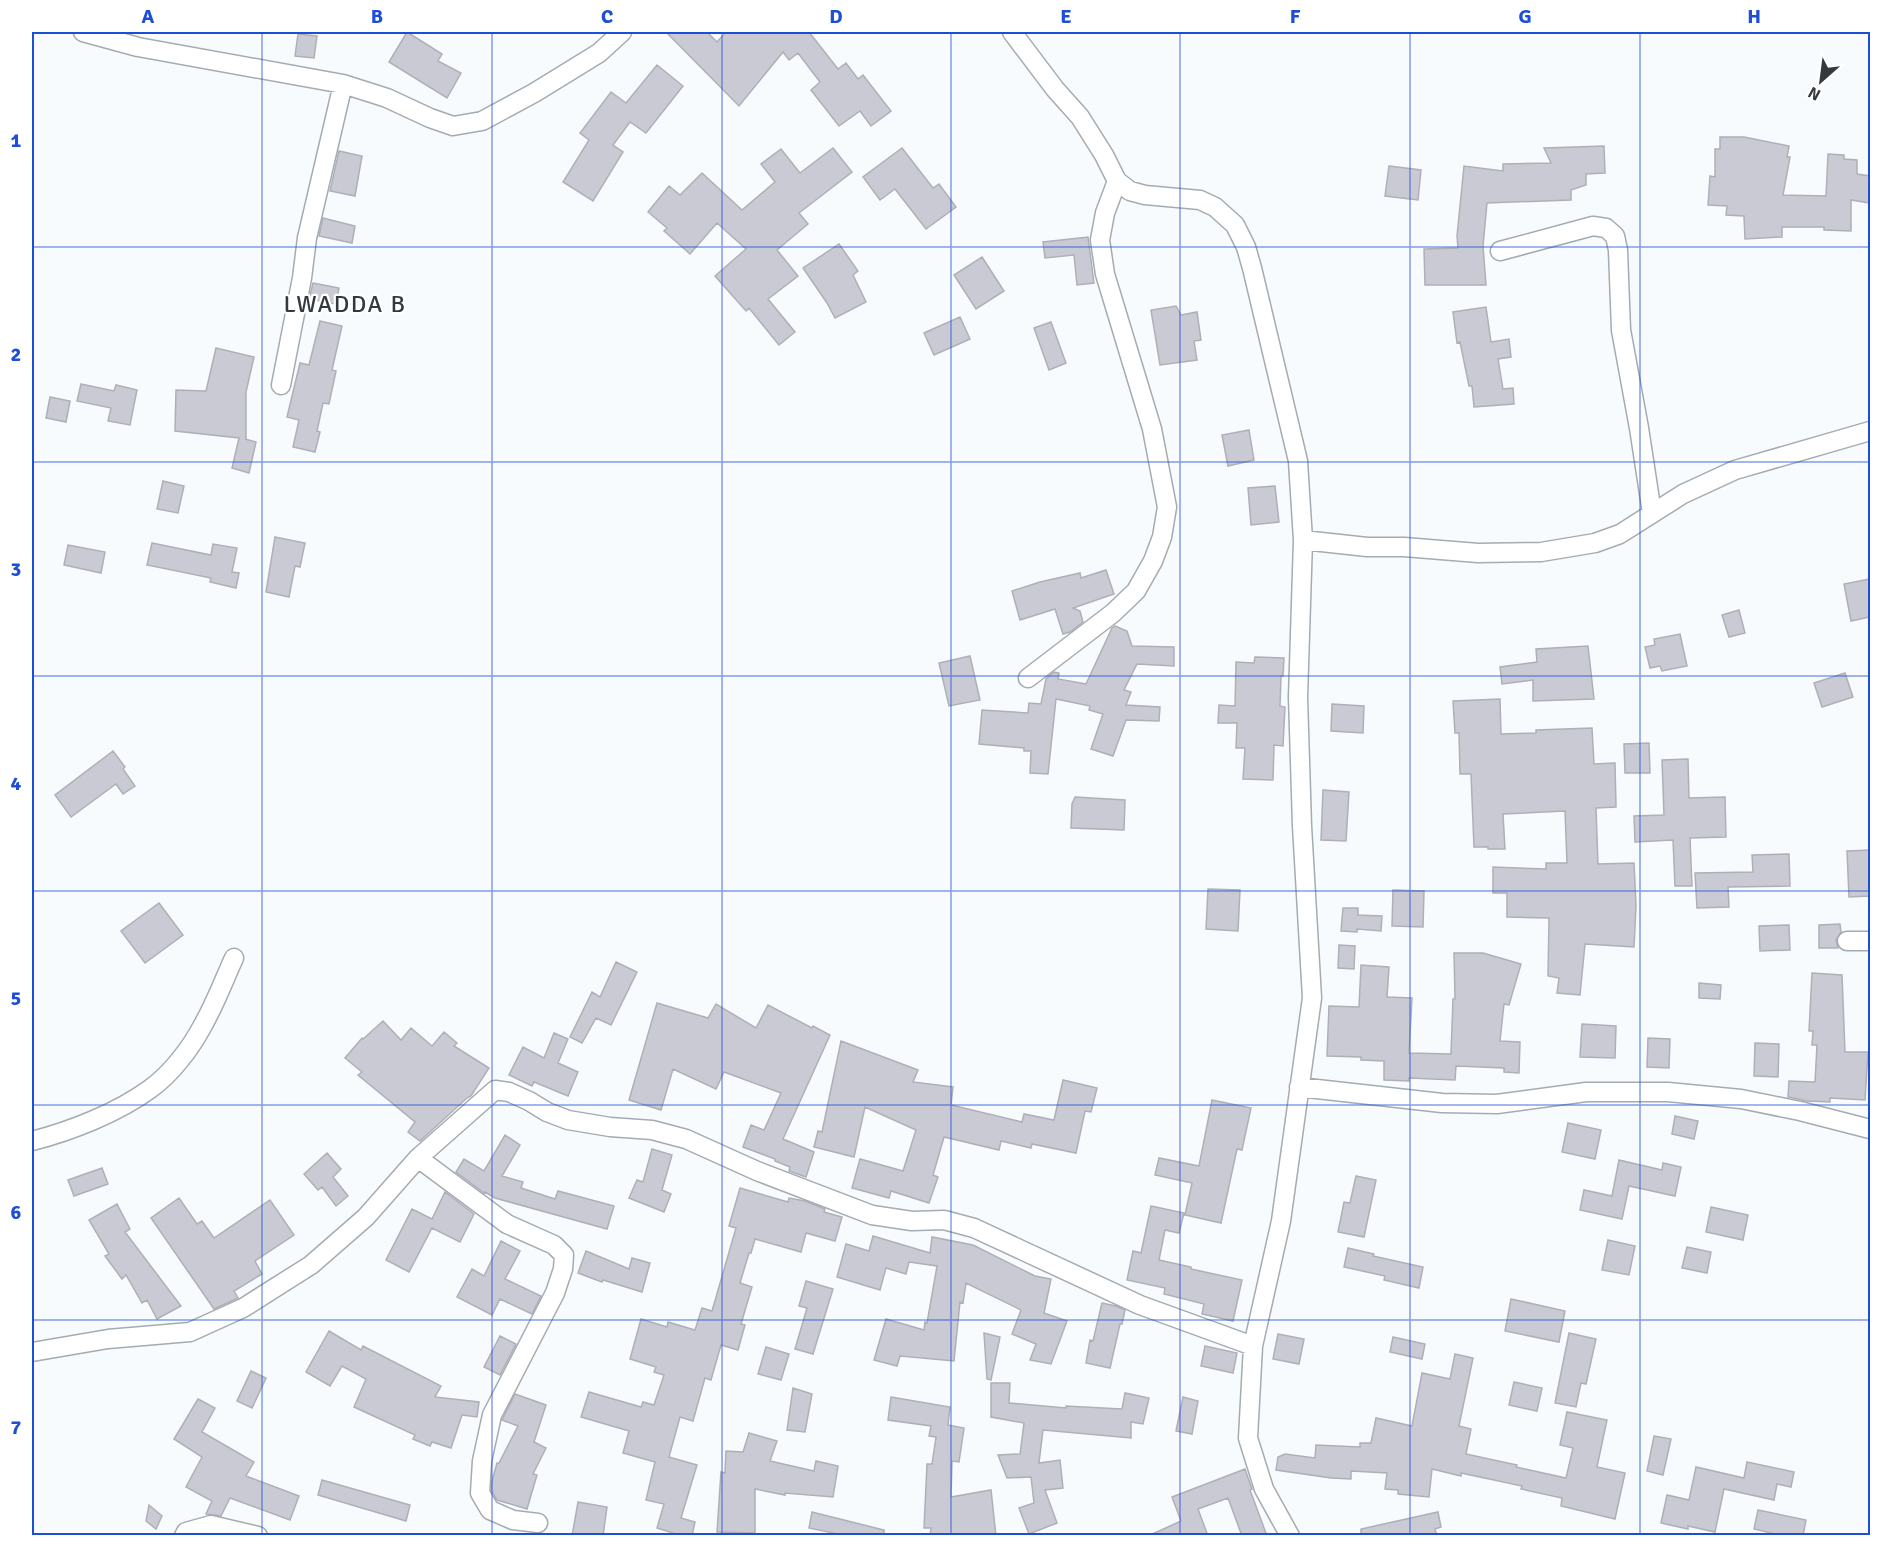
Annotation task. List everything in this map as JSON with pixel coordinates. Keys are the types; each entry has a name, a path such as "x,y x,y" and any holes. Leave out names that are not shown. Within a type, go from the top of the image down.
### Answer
{"street":[{"path":"83,32 139,39 343,84 387,98 453,126 482,121 534,93 599,53 622,32"},
{"path":"1012,32 1055,89 1080,117 1117,181 1130,191 1144,195 1200,200 1215,207 1235,225 1246,247 1252,268 1298,461 1303,540 1298,697 1302,826 1312,998 1281,1221 1253,1346 1248,1438 1264,1489 1290,1536"},
{"path":"281,384 302,278 307,238 343,84"},
{"path":"1028,678 1113,613 1136,591 1153,561 1162,537 1167,507 1152,429 1105,274 1100,240 1105,213 1117,181"},
{"path":"1500,251 1593,226 1606,228 1615,237 1618,250 1621,330 1652,513"},
{"path":"1303,540 1367,547 1404,547 1478,553 1541,552 1595,543 1620,534 1683,494 1735,470 1870,431"},
{"path":"1846,941 1870,941"},
{"path":"32,1141 57,1134 118,1108 151,1089 178,1062 203,1026 234,957"},
{"path":"1299,1087 1442,1102 1486,1104 1586,1092 1668,1092 1741,1099 1870,1129"},
{"path":"32,1352 108,1339 190,1332 243,1308 311,1265 366,1217 418,1158 495,1090 509,1092 568,1120 610,1127 652,1130 686,1139 757,1171 872,1215 912,1221 944,1220 974,1228 1140,1305 1253,1346"},
{"path":"418,1158 507,1224 554,1245 564,1255 563,1269 555,1293 492,1415 482,1461 480,1493 490,1510 513,1520 538,1523"},
{"path":"184,1536 186,1532 211,1525 258,1536"}],"building":[{"path":"407,32 442,54 438,61 461,73 447,98 389,62"},
{"path":"666,32 707,32 717,42 726,32 809,32 838,69 846,63 858,79 863,75 891,111 871,126 860,111 839,126 811,90 820,82 798,53 789,60 783,52 739,106"},
{"path":"298,34 317,36 314,58 295,56"},
{"path":"657,65 683,86 646,133 630,122 613,145 623,152 593,201 563,182 589,140 580,133 611,92 626,103"},
{"path":"1720,137 1744,137 1789,146 1787,157 1790,157 1783,195 1826,196 1828,154 1844,155 1844,159 1857,160 1857,174 1870,176 1870,203 1851,200 1851,231 1824,230 1824,227 1782,227 1782,237 1745,239 1744,216 1726,215 1727,206 1708,205 1710,176 1715,177 1715,149 1720,149"},
{"path":"1604,146 1605,173 1586,174 1586,185 1571,190 1571,200 1487,203 1483,246 1486,285 1425,285 1424,249 1458,248 1457,236 1464,166 1503,171 1503,164 1551,163 1544,148"},
{"path":"833,148 852,172 799,213 808,224 777,250 798,276 768,299 795,332 779,345 749,308 746,311 715,276 746,249 717,223 690,254 664,231 667,228 648,212 669,186 680,195 702,173 742,210 775,182 761,164 781,149 800,173"},
{"path":"902,148 933,188 939,184 956,207 926,229 895,189 880,200 863,177"},
{"path":"339,151 362,156 355,196 330,191"},
{"path":"1389,166 1421,170 1418,200 1385,196"},
{"path":"323,218 355,226 352,243 319,236"},
{"path":"1088,237 1094,283 1077,285 1074,255 1045,258 1043,242"},
{"path":"839,244 858,271 853,275 866,302 835,318 803,268"},
{"path":"982,257 1004,291 976,309 954,275"},
{"path":"313,283 339,288 336,304 309,299"},
{"path":"1176,306 1181,315 1197,312 1201,340 1194,341 1197,360 1160,365 1151,310"},
{"path":"1486,307 1491,342 1509,339 1511,357 1498,359 1503,389 1513,388 1514,404 1474,407 1472,386 1469,386 1460,342 1457,343 1453,312"},
{"path":"960,317 970,339 934,355 924,333"},
{"path":"320,321 342,326 332,370 336,371 329,404 323,403 315,452 293,447 299,420 287,417 300,363 309,365"},
{"path":"1051,322 1066,363 1049,370 1034,328"},
{"path":"216,348 254,357 246,392 245,439 256,442 249,473 232,468 239,438 175,431 176,390 206,391"},
{"path":"81,384 114,391 116,385 137,390 130,425 108,421 111,408 77,401"},
{"path":"50,397 70,401 66,422 46,418"},
{"path":"1249,430 1254,460 1228,466 1222,435"},
{"path":"163,481 184,486 178,513 157,509"},
{"path":"1275,486 1279,522 1251,525 1248,488"},
{"path":"275,537 305,543 300,567 295,566 289,597 266,592"},
{"path":"152,543 211,555 213,544 237,548 232,572 239,573 236,588 210,582 211,578 147,565"},
{"path":"68,545 105,552 101,573 64,565"},
{"path":"1106,570 1114,594 1073,608 1080,611 1083,622 1070,632 1063,634 1055,609 1020,620 1012,591 1080,573 1081,578"},
{"path":"1870,579 1870,617 1851,621 1844,584"},
{"path":"1739,610 1745,633 1729,637 1722,615"},
{"path":"1115,626 1127,631 1132,646 1174,647 1174,666 1137,664 1124,690 1131,692 1126,705 1160,707 1159,721 1126,720 1113,756 1091,749 1103,714 1089,710 1090,706 1056,699 1048,774 1030,773 1031,751 1024,751 1024,748 979,744 982,710 1028,713 1029,703 1041,704 1046,679 1054,672 1059,673 1058,679 1086,684"},
{"path":"1680,634 1687,666 1662,671 1660,666 1650,668 1645,647 1655,645 1654,639"},
{"path":"1588,646 1594,699 1533,701 1533,680 1502,684 1500,667 1537,662 1536,649"},
{"path":"970,656 980,700 949,706 939,663"},
{"path":"1255,657 1284,658 1280,706 1285,707 1283,746 1274,745 1273,780 1243,779 1245,748 1236,748 1237,723 1218,723 1219,705 1235,706 1236,662 1254,663"},
{"path":"1845,673 1853,697 1822,707 1814,683"},
{"path":"1500,699 1501,734 1592,728 1594,764 1615,763 1616,807 1596,808 1598,864 1634,863 1636,906 1634,947 1585,944 1580,995 1557,993 1559,978 1548,976 1549,918 1507,917 1507,893 1493,893 1493,867 1546,869 1546,863 1567,863 1565,811 1503,814 1505,849 1474,847 1471,774 1460,774 1459,733 1455,733 1453,701"},
{"path":"1332,704 1364,706 1363,733 1331,731"},
{"path":"1649,743 1650,773 1625,773 1624,744"},
{"path":"113,751 135,786 123,794 116,784 71,817 55,795"},
{"path":"1688,759 1689,798 1725,797 1726,837 1690,838 1692,886 1675,886 1673,840 1635,842 1634,816 1664,815 1662,760"},
{"path":"1323,790 1349,792 1346,841 1321,840"},
{"path":"1075,797 1125,800 1124,830 1071,828 1072,804"},
{"path":"1870,850 1870,896 1849,897 1847,851"},
{"path":"1789,854 1790,886 1728,887 1729,907 1697,908 1695,873 1753,872 1752,855"},
{"path":"1208,889 1240,890 1238,931 1206,929"},
{"path":"1393,890 1424,891 1423,927 1392,926"},
{"path":"159,903 183,935 145,963 121,931"},
{"path":"1343,908 1358,908 1358,915 1382,916 1381,931 1357,929 1357,932 1341,931"},
{"path":"1840,924 1841,932 1836,940 1838,948 1819,948 1819,925"},
{"path":"1789,925 1790,950 1760,951 1759,926"},
{"path":"1339,945 1355,946 1354,969 1338,968"},
{"path":"1454,953 1483,953 1521,964 1509,1005 1504,1004 1500,1041 1520,1042 1519,1073 1504,1072 1504,1068 1456,1066 1455,1080 1409,1078 1409,1081 1384,1080 1384,1061 1361,1060 1361,1057 1327,1056 1329,1006 1359,1007 1361,965 1389,967 1387,997 1412,998 1409,1053 1451,1054 1453,999 1455,999"},
{"path":"616,962 637,972 611,1025 596,1018 582,1043 570,1037 592,992 600,997"},
{"path":"1812,973 1842,975 1845,1052 1868,1052 1865,1100 1830,1098 1830,1102 1788,1097 1789,1081 1815,1082 1817,1045 1812,1045 1813,1031 1809,1031"},
{"path":"1699,983 1721,985 1720,999 1699,998"},
{"path":"657,1003 708,1018 716,1004 756,1028 768,1005 830,1035 783,1139 814,1152 806,1177 789,1171 790,1167 775,1159 743,1147 751,1125 764,1130 781,1093 724,1072 716,1089 673,1069 661,1110 629,1100"},
{"path":"383,1021 401,1040 411,1028 432,1046 444,1032 457,1043 454,1046 489,1068 471,1096 420,1141 408,1132 415,1122 358,1075 362,1072 345,1058 362,1038"},
{"path":"1582,1024 1616,1026 1615,1058 1580,1057"},
{"path":"554,1033 568,1039 558,1063 578,1072 568,1096 534,1082 532,1086 509,1075 523,1047 544,1058"},
{"path":"1648,1038 1670,1039 1669,1068 1647,1067"},
{"path":"841,1041 918,1070 913,1082 953,1087 951,1105 1022,1122 1024,1114 1054,1120 1063,1080 1097,1088 1091,1112 1085,1111 1076,1153 1032,1144 1031,1148 1001,1141 999,1150 944,1137 933,1175 938,1177 929,1203 891,1191 889,1198 852,1188 860,1159 903,1171 916,1130 865,1107 854,1157 814,1147 818,1131 822,1132"},
{"path":"1755,1043 1779,1044 1778,1077 1754,1076"},
{"path":"1212,1100 1251,1108 1242,1150 1237,1149 1221,1223 1185,1215 1192,1183 1155,1175 1159,1158 1199,1166"},
{"path":"1675,1116 1698,1121 1694,1139 1672,1134"},
{"path":"1568,1123 1601,1130 1595,1159 1562,1152"},
{"path":"505,1135 520,1145 502,1176 523,1182 521,1188 555,1199 558,1191 614,1206 607,1229 495,1198 484,1193 456,1172 464,1159 484,1171"},
{"path":"652,1149 672,1155 662,1190 671,1194 664,1212 629,1198 637,1180 643,1182"},
{"path":"327,1153 341,1169 333,1177 348,1196 336,1206 322,1187 318,1190 304,1174"},
{"path":"1619,1160 1662,1170 1663,1163 1681,1167 1675,1196 1629,1186 1622,1219 1580,1210 1584,1190 1612,1196"},
{"path":"102,1168 108,1184 74,1196 68,1180"},
{"path":"1356,1176 1376,1180 1364,1237 1338,1232 1344,1202 1350,1203"},
{"path":"740,1188 788,1202 789,1198 805,1201 825,1209 824,1212 842,1217 835,1241 806,1233 801,1252 755,1239 740,1283 752,1287 741,1324 745,1325 738,1350 721,1345 711,1380 705,1378 693,1421 680,1417 669,1457 697,1465 681,1518 695,1522 692,1536 682,1536 657,1528 664,1504 646,1500 655,1462 623,1453 629,1431 581,1417 589,1392 641,1407 643,1402 654,1405 664,1375 654,1372 656,1367 630,1359 641,1319 667,1327 668,1322 695,1330 702,1308 712,1311 736,1228 729,1226"},
{"path":"445,1192 474,1214 460,1242 432,1228 409,1272 386,1260 412,1209 432,1219"},
{"path":"179,1198 197,1224 202,1221 214,1238 270,1200 294,1235 255,1261 262,1274 234,1291 238,1298 214,1309 151,1218"},
{"path":"117,1204 130,1229 125,1232 181,1306 157,1319 147,1300 142,1303 126,1275 122,1279 105,1256 109,1254 89,1220"},
{"path":"1151,1206 1184,1213 1179,1233 1165,1230 1159,1260 1242,1280 1233,1321 1202,1314 1204,1304 1164,1294 1165,1288 1127,1280 1133,1251 1141,1253"},
{"path":"1711,1207 1748,1215 1743,1240 1706,1232"},
{"path":"873,1236 930,1253 932,1237 973,1245 1035,1276 1051,1279 1044,1313 1067,1321 1051,1364 1030,1360 1036,1344 1012,1334 1021,1310 966,1283 963,1303 960,1302 954,1361 900,1356 897,1366 874,1360 886,1319 924,1330 937,1266 909,1262 906,1274 886,1268 880,1290 837,1277 846,1244 869,1251"},
{"path":"1608,1240 1635,1246 1629,1275 1602,1270"},
{"path":"501,1241 520,1251 505,1279 541,1296 532,1314 500,1299 492,1315 457,1297 472,1269 484,1276"},
{"path":"1687,1247 1711,1252 1707,1273 1682,1268"},
{"path":"1348,1248 1423,1267 1419,1288 1384,1280 1385,1276 1344,1267"},
{"path":"586,1251 629,1269 632,1258 650,1263 642,1292 578,1273"},
{"path":"806,1281 833,1289 813,1354 795,1349 807,1308 799,1306"},
{"path":"1511,1299 1565,1311 1559,1342 1505,1331"},
{"path":"1102,1303 1125,1310 1110,1368 1086,1363 1090,1340 1093,1341"},
{"path":"329,1331 361,1350 363,1346 441,1386 435,1397 479,1402 477,1417 462,1415 451,1448 432,1442 430,1446 413,1439 415,1435 354,1407 366,1379 342,1366 330,1386 306,1372"},
{"path":"984,1333 1000,1337 991,1380 987,1379"},
{"path":"1569,1333 1596,1339 1586,1384 1581,1383 1576,1407 1555,1403"},
{"path":"1278,1334 1304,1339 1299,1364 1273,1359"},
{"path":"500,1336 516,1344 500,1375 484,1367"},
{"path":"1393,1337 1425,1344 1422,1359 1390,1352"},
{"path":"1205,1346 1237,1353 1233,1373 1201,1366"},
{"path":"766,1347 789,1354 781,1380 758,1374"},
{"path":"1455,1354 1473,1358 1459,1426 1471,1429 1466,1454 1566,1478 1573,1448 1560,1445 1567,1412 1607,1420 1597,1467 1625,1473 1615,1519 1561,1506 1562,1498 1521,1489 1522,1486 1461,1473 1461,1476 1432,1469 1429,1497 1398,1494 1398,1490 1385,1489 1387,1473 1351,1471 1351,1479 1276,1470 1278,1457 1285,1454 1315,1458 1316,1445 1360,1447 1360,1443 1371,1443 1376,1418 1412,1426 1422,1373 1450,1379"},
{"path":"251,1371 266,1378 252,1408 237,1401"},
{"path":"1514,1382 1542,1388 1537,1411 1509,1405"},
{"path":"991,1383 1010,1383 1009,1403 1066,1408 1066,1406 1122,1409 1125,1393 1149,1398 1143,1424 1131,1422 1131,1438 1043,1430 1039,1463 1060,1460 1063,1488 1045,1490 1057,1523 1029,1534 1019,1508 1034,1503 1031,1477 1007,1478 998,1455 1020,1454 1024,1423 991,1417"},
{"path":"793,1388 812,1394 805,1432 787,1430"},
{"path":"515,1394 546,1405 534,1442 546,1448 533,1474 537,1475 527,1509 497,1500 491,1490 497,1463 518,1426 502,1420"},
{"path":"891,1397 950,1407 948,1425 964,1428 959,1462 952,1461 951,1497 991,1490 996,1536 930,1536 931,1528 924,1528 927,1464 932,1464 936,1437 929,1436 931,1426 888,1420"},
{"path":"1183,1397 1198,1401 1192,1434 1176,1431"},
{"path":"198,1399 215,1408 202,1432 254,1462 246,1476 299,1496 290,1520 230,1498 221,1516 206,1514 212,1501 186,1487 202,1457 174,1439"},
{"path":"749,1433 777,1441 770,1461 814,1471 816,1461 838,1466 833,1497 785,1493 785,1495 755,1489 755,1533 717,1532 721,1472 725,1473 726,1451 743,1452"},
{"path":"1654,1436 1671,1439 1663,1475 1647,1471"},
{"path":"1747,1462 1794,1472 1791,1487 1777,1484 1774,1500 1724,1489 1715,1532 1661,1523 1667,1495 1689,1500 1696,1467 1744,1478"},
{"path":"1245,1469 1252,1489 1250,1490 1267,1536 1242,1536 1228,1498 1198,1509 1208,1536 1148,1536 1181,1521 1172,1497"},
{"path":"322,1480 410,1505 406,1521 318,1495"},
{"path":"578,1502 607,1507 603,1536 572,1536"},
{"path":"149,1505 162,1516 156,1529 146,1521"},
{"path":"1758,1510 1806,1520 1803,1536 1783,1536 1754,1529"},
{"path":"812,1512 884,1530 884,1536 847,1536 809,1528"},
{"path":"1438,1512 1441,1527 1435,1529 1437,1536 1361,1536 1361,1529"}],"district":[{"name":"LWADDA B","path":"345,304"}]}
